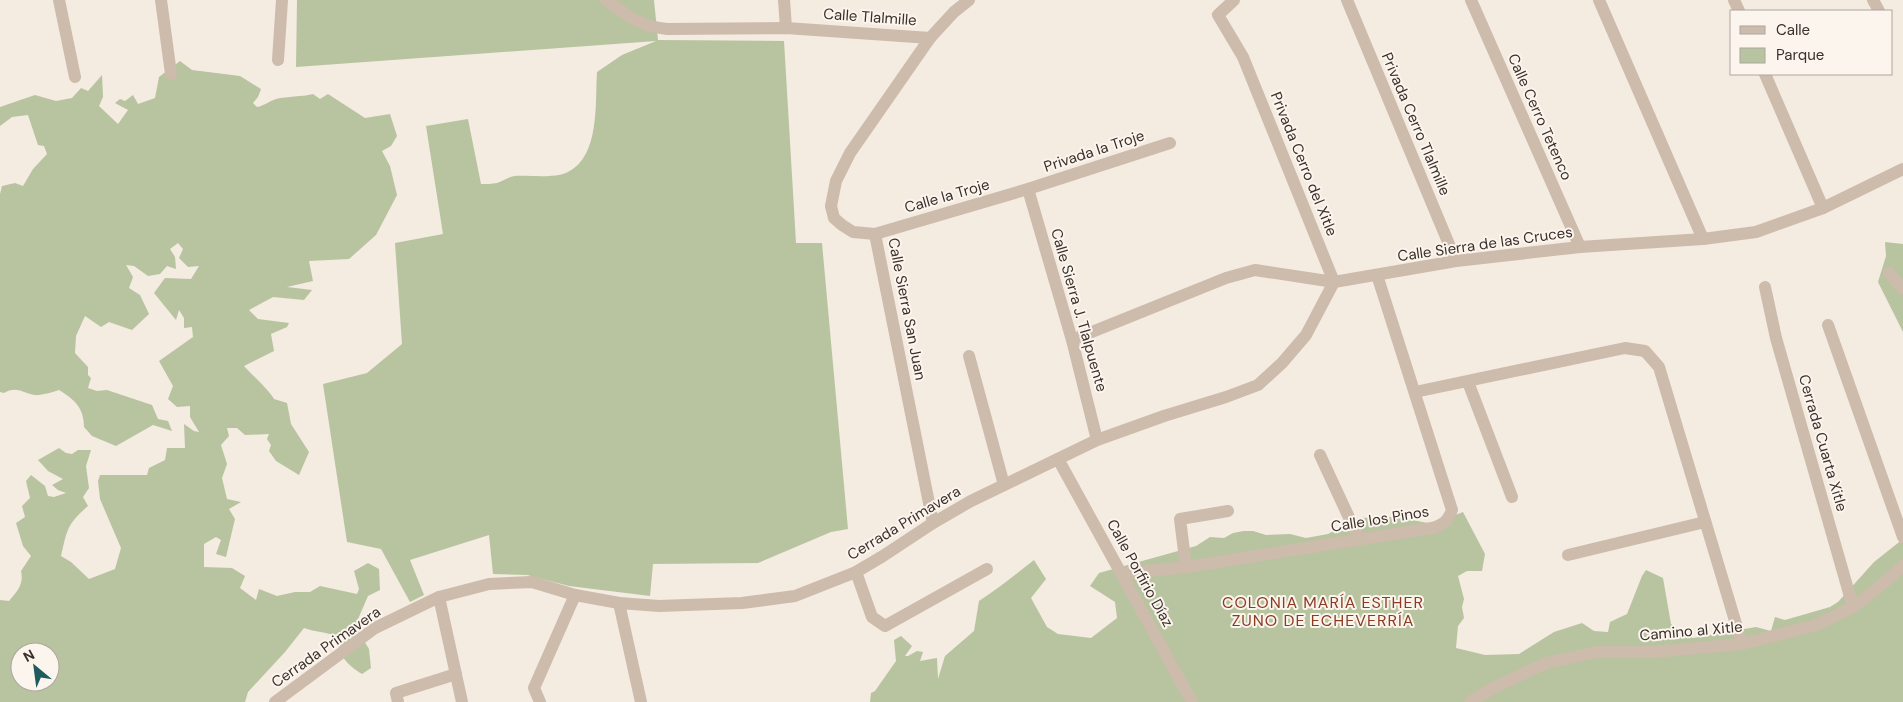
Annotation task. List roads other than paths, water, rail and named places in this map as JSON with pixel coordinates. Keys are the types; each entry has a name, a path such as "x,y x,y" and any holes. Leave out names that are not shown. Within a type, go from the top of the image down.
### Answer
{"street":[{"path":"59,0 75,77"},
{"path":"161,0 171,74"},
{"path":"278,60 282,0"},
{"name":"Calle Tlalmille","path":"606,0 630,17 648,26 667,29 786,28 930,38"},
{"path":"784,0 786,28"},
{"path":"930,38 954,12 969,0"},
{"name":"Privada Cerro del Xitle","path":"1234,0 1218,15 1243,57 1334,282"},
{"name":"Privada Cerro Tlalmille","path":"1347,0 1456,261"},
{"name":"Calle Cerro Tetenco","path":"1471,0 1580,247"},
{"path":"1599,0 1703,238"},
{"name":"Calle Sierra San Juan","path":"930,38 850,153 836,181 832,206 834,218 842,225 853,232 875,234 933,522"},
{"path":"1765,75 1823,208"},
{"name":"Privada la Troje","path":"1028,189 1170,142"},
{"name":"Calle Sierra de las Cruces","path":"1072,340 1226,278 1255,270 1334,282 1456,261 1580,247 1756,232 1823,208 1903,169"},
{"name":"Calle la Troje","path":"875,234 1028,189"},
{"name":"Calle Sierra J. Tlalpuente","path":"1028,189 1072,340 1098,440"},
{"path":"1889,273 1903,290"},
{"name":"Calle los Pinos","path":"1122,574 1186,567 1432,528 1441,525 1448,519 1452,510 1377,276"},
{"name":"Cerrada Primavera","path":"275,702 375,628 439,597 488,584 532,582 575,595 619,603 658,606 742,603 795,596 856,572 933,522 971,501 1098,440 1164,416 1226,397 1258,384 1282,363 1306,335 1334,282"},
{"name":"Cerrada Cuarta Xitle","path":"1765,287 1776,338 1853,607"},
{"path":"1828,325 1903,537"},
{"path":"1415,392 1625,348 1644,352 1659,367 1742,644"},
{"path":"969,356 1004,485"},
{"path":"1468,382 1512,497"},
{"path":"1320,455 1359,539"},
{"name":"Calle Porfirio Díaz","path":"1058,459 1192,702"},
{"path":"1186,567 1180,519 1228,511"},
{"path":"1568,554 1704,522"},
{"name":"Camino al Xitle","path":"1470,702 1493,688 1546,663 1596,652 1654,652 1742,644 1816,626 1853,607 1903,566"},
{"path":"856,572 872,617 885,626 987,570"},
{"path":"540,702 534,688 575,595"},
{"path":"439,597 462,702"},
{"path":"619,603 641,702"},
{"path":"398,702 396,693 456,674"}],"district":[{"name":"COLONIA MARÍA ESTHER ZUNO DE ECHEVERRÍA","path":"1323,611"}]}
